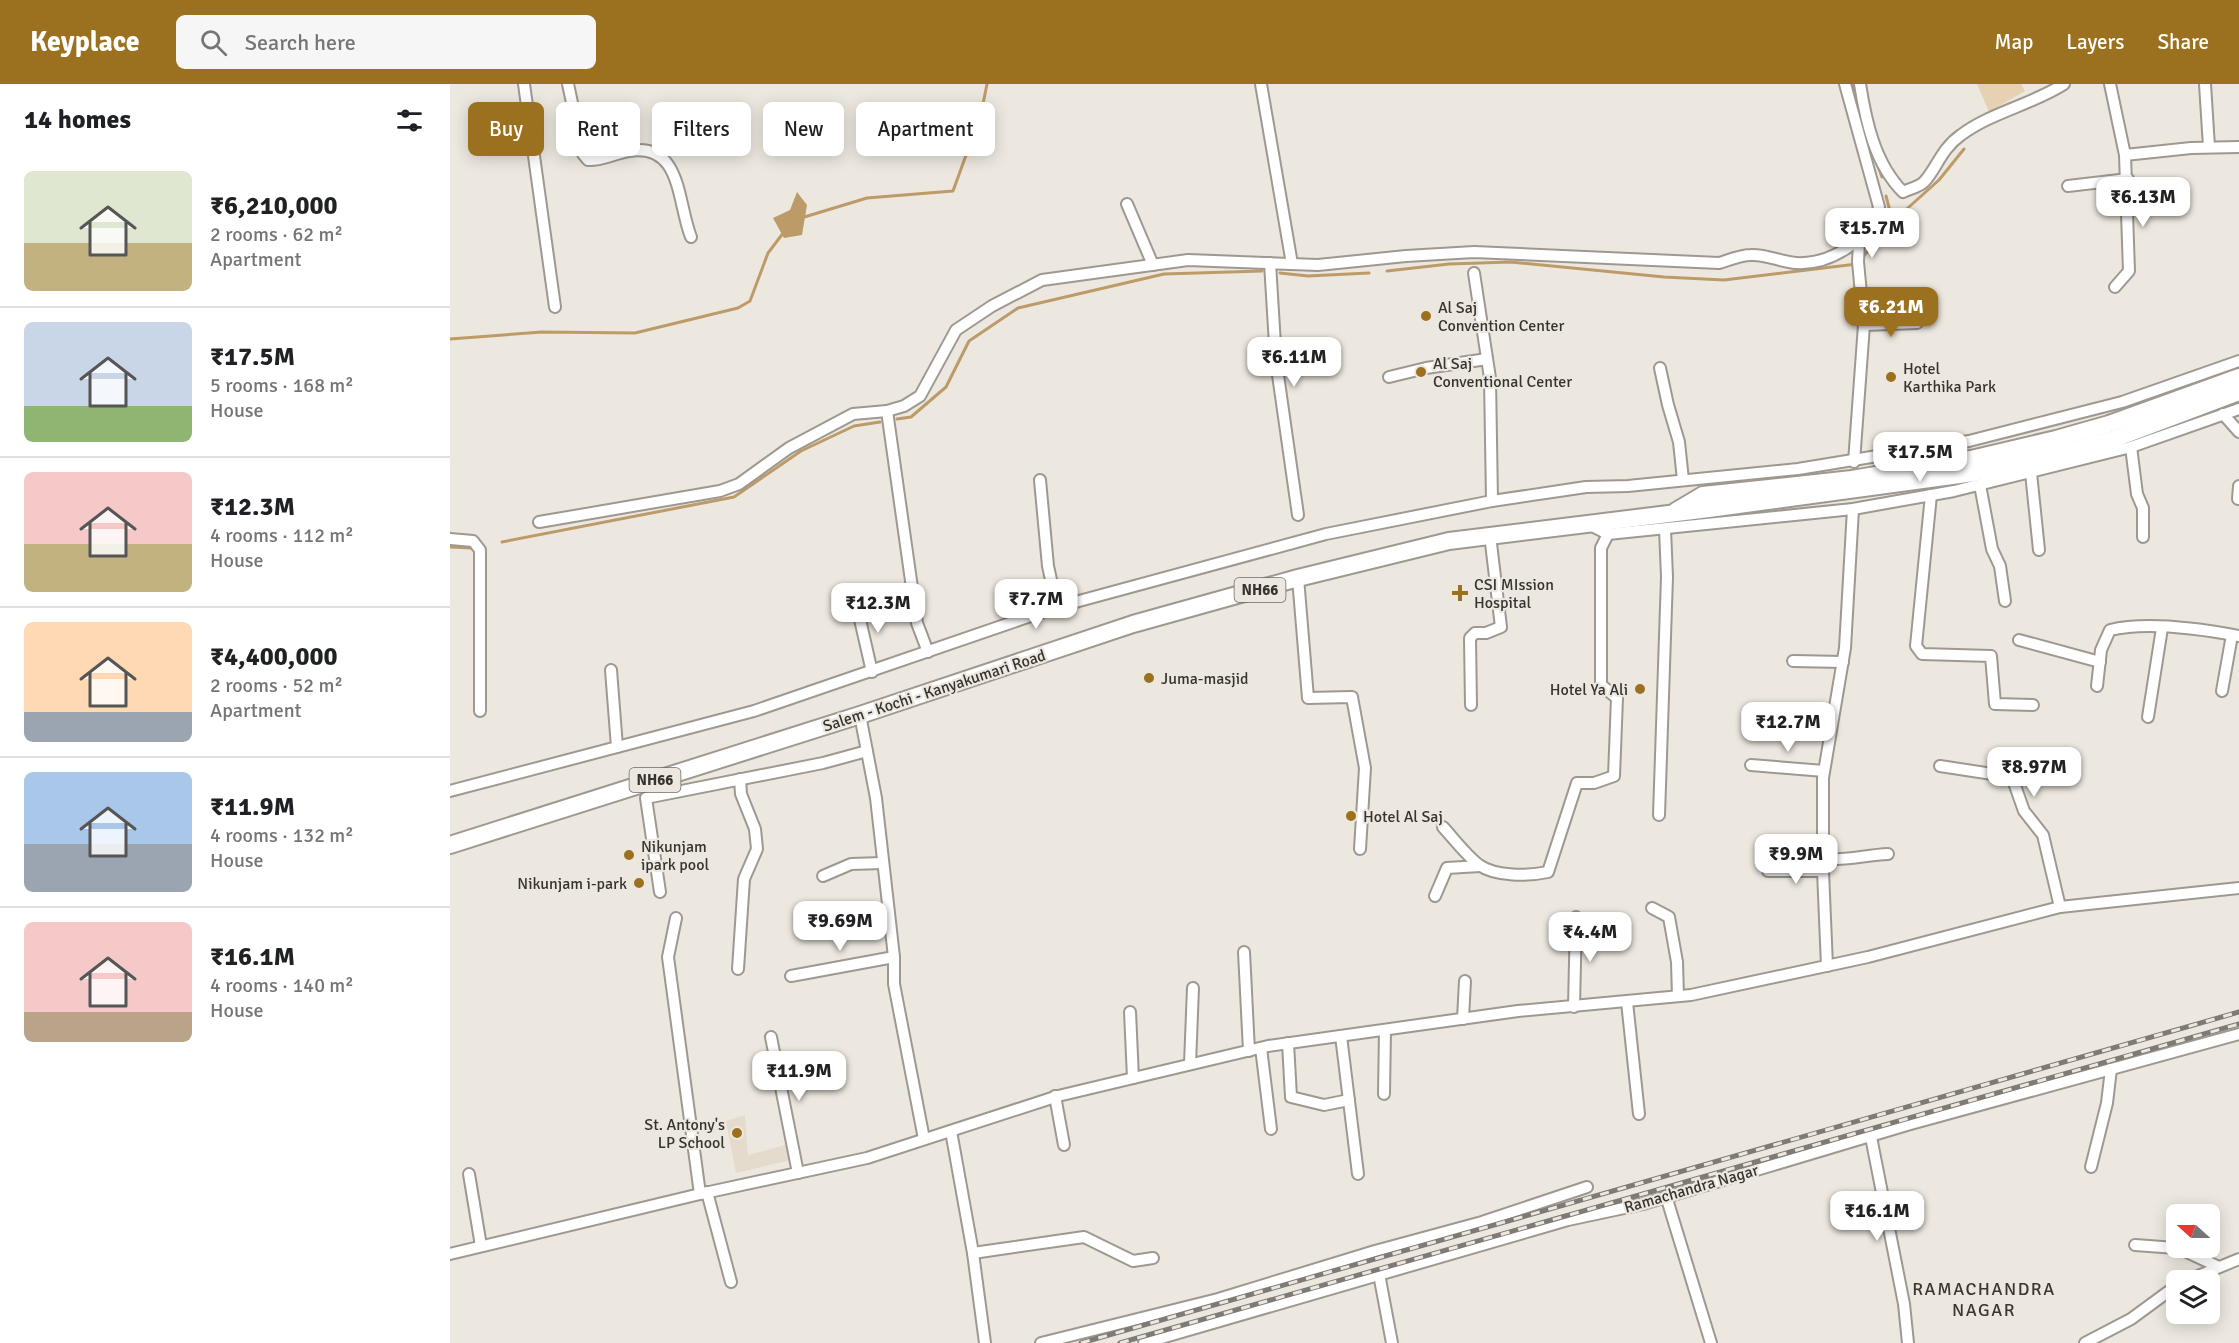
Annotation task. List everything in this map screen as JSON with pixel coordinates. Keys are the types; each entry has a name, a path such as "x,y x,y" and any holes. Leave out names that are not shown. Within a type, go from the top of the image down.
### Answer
{"highway":[{"name":"Salem - Kochi - Kanyakumari Road","path":"1668,522 1703,495 1852,479 1971,459 2109,424 2239,377"},
{"name":"Salem - Kochi - Kanyakumari Road","path":"450,845 860,715 1133,624 1298,578 1449,541 1588,524 1668,522 1709,509 1974,472 2060,454 2114,439 2239,392"}],"street":[{"path":"524,84 555,307"},
{"path":"568,84 583,154 588,160 629,151 648,150 661,154 669,164 675,181 690,237"},
{"path":"1261,84 1292,264"},
{"path":"539,522 720,491 739,484 789,448 853,414 887,411 904,406 920,396 956,330 1015,293 1042,280 1188,260 1318,265 1474,252 1719,263 1749,254 1797,263 1821,259 1859,242 1877,216 1879,207 1845,84"},
{"path":"1860,84 1881,164 1903,192 1923,183 1939,156 1959,136 1994,116 2041,99 2064,84"},
{"path":"2110,84 2128,180 2129,271 2115,287"},
{"path":"2205,84 2209,147"},
{"path":"2125,155 2209,147 2239,147"},
{"path":"2068,186 2128,180"},
{"path":"1127,204 1153,266"},
{"path":"1854,462 1864,325 1858,262 1859,242"},
{"path":"1270,263 1276,362 1298,515"},
{"path":"1474,273 1491,394 1492,501"},
{"path":"1864,325 1917,323"},
{"path":"1389,377 1426,368 1487,359"},
{"path":"450,791 754,711 1057,607 1326,534 1492,501 1586,488 1854,462 1969,441 2122,402 2239,361"},
{"path":"1660,368 1679,442 1683,480"},
{"path":"1588,524 1608,534 1668,522 1852,509 1931,495 2031,473 2131,447 2239,409"},
{"path":"887,411 917,623 928,652"},
{"path":"2223,414 2239,432"},
{"path":"2131,447 2137,494 2143,508 2143,537"},
{"path":"2031,473 2039,550"},
{"path":"1040,480 1048,566 1057,607"},
{"path":"1980,485 1992,549 2000,566 2005,601"},
{"path":"2238,499 2239,486"},
{"path":"1931,495 1916,646 1922,654 1991,656 1995,704 2033,705"},
{"path":"1827,966 1823,865 1824,771 1842,662 1850,579 1852,509"},
{"path":"1659,815 1668,522"},
{"path":"1435,896 1447,868 1480,866 1504,872 1534,875 1548,872 1577,783 1594,783 1614,776 1617,698 1601,685 1601,548 1608,534"},
{"path":"1471,705 1470,638 1475,633 1486,633 1501,627 1490,535"},
{"path":"450,539 473,542 480,550 480,711"},
{"path":"1298,578 1308,698 1352,697 1365,768 1360,849"},
{"path":"856,602 872,672"},
{"path":"2097,686 2101,650 2110,630 2126,626 2236,636 2222,690"},
{"path":"2148,717 2162,628"},
{"path":"2019,640 2100,662"},
{"path":"1793,661 1842,662"},
{"path":"611,670 617,747"},
{"path":"860,715 876,798 894,957 894,984 924,1139"},
{"path":"660,892 646,798 823,763 867,751"},
{"path":"1751,765 1824,771"},
{"path":"1940,766 2012,777 2024,811 2043,835 2060,907"},
{"path":"738,969 744,879 757,849 755,829 741,794 740,778"},
{"path":"1443,827 1480,866"},
{"path":"1768,871 1823,865 1867,855 1888,854"},
{"path":"823,876 851,864 883,863"},
{"path":"450,1254 704,1193 867,1158 1055,1096 1261,1048 1463,1019 1678,996 1827,966 2060,907 2239,888"},
{"path":"1652,908 1668,917 1677,963 1678,996"},
{"path":"1574,1007 1576,917"},
{"path":"676,918 668,957 704,1193 732,1282"},
{"path":"1244,952 1249,1051"},
{"path":"791,976 894,957"},
{"path":"1463,1019 1465,981"},
{"path":"1190,1064 1193,988"},
{"path":"1627,1002 1639,1114"},
{"path":"1130,1012 1133,1078"},
{"path":"1383,1094 1385,1030"},
{"name":"Ramachandra Nagar","path":"1144,1343 1568,1220 1643,1204 1871,1137 2239,1034"},
{"path":"1341,1036 1358,1174"},
{"path":"771,1037 798,1173"},
{"path":"1288,1043 1292,1097 1324,1105 1349,1100"},
{"path":"1261,1048 1271,1129"},
{"path":"2091,1167 2108,1103 2110,1069"},
{"path":"1055,1096 1064,1145"},
{"path":"951,1131 973,1253 985,1343"},
{"path":"1871,1137 1904,1304 1908,1343"},
{"path":"469,1174 480,1246"},
{"path":"1041,1343 1218,1299 1375,1251 1482,1222 1587,1187"},
{"path":"1666,1196 1711,1343"},
{"path":"973,1253 1084,1237 1133,1262 1153,1258"},
{"path":"2135,1245 2166,1247"},
{"path":"2200,1258 2219,1266"},
{"path":"2210,1270 2239,1259"},
{"path":"1379,1274 1392,1343"},
{"path":"2085,1343 2131,1319 2166,1293"}],"shaded area":[{"path":"1977,84 2021,84 2025,91 1989,112"},
{"path":"797,192 807,205 802,235 784,238 773,218 790,210"},
{"name":"St. Antony's LP School","path":"745,1115 748,1155 785,1145 791,1160 736,1173 726,1121"}],"waterway":[{"path":"801,218 867,198 953,191 981,114 987,84"},
{"path":"1853,84 1858,99"},
{"path":"1861,259 1900,215 1939,180 1964,149"},
{"path":"1878,166 1882,177"},
{"path":"1886,196 1893,223"},
{"path":"450,339 542,332 635,333 738,308 750,301 768,253 784,232"},
{"path":"1387,271 1449,264 1510,262 1664,277 1724,280 1857,264"},
{"path":"897,419 911,417 946,387 969,341 1018,308 1164,274 1262,271"},
{"path":"1280,273 1308,276 1369,273"},
{"path":"502,542 734,497 801,451 854,426 880,422"},
{"path":"450,547 472,548"}],"railway":[{"path":"1081,1343 2239,1012"},
{"path":"1120,1343 2239,1024"}],"place":[{"name":"Al Saj Convention Center","path":"1426,316"},
{"name":"Al Saj Conventional Center","path":"1421,372"},
{"name":"Hotel Karthika Park","path":"1891,377"},
{"name":"CSI MIssion Hospital","path":"1460,593"},
{"name":"Juma-masjid","path":"1149,678"},
{"name":"Hotel Ya Ali","path":"1640,689"},
{"name":"Hotel Al Saj","path":"1351,816"},
{"name":"Nikunjam ipark pool","path":"629,855"},
{"name":"Nikunjam i-park","path":"639,883"},
{"name":"St. Antony's LP School","path":"737,1133"}],"district":[{"name":"RAMACHANDRA NAGAR","path":"1984,1299"}]}
